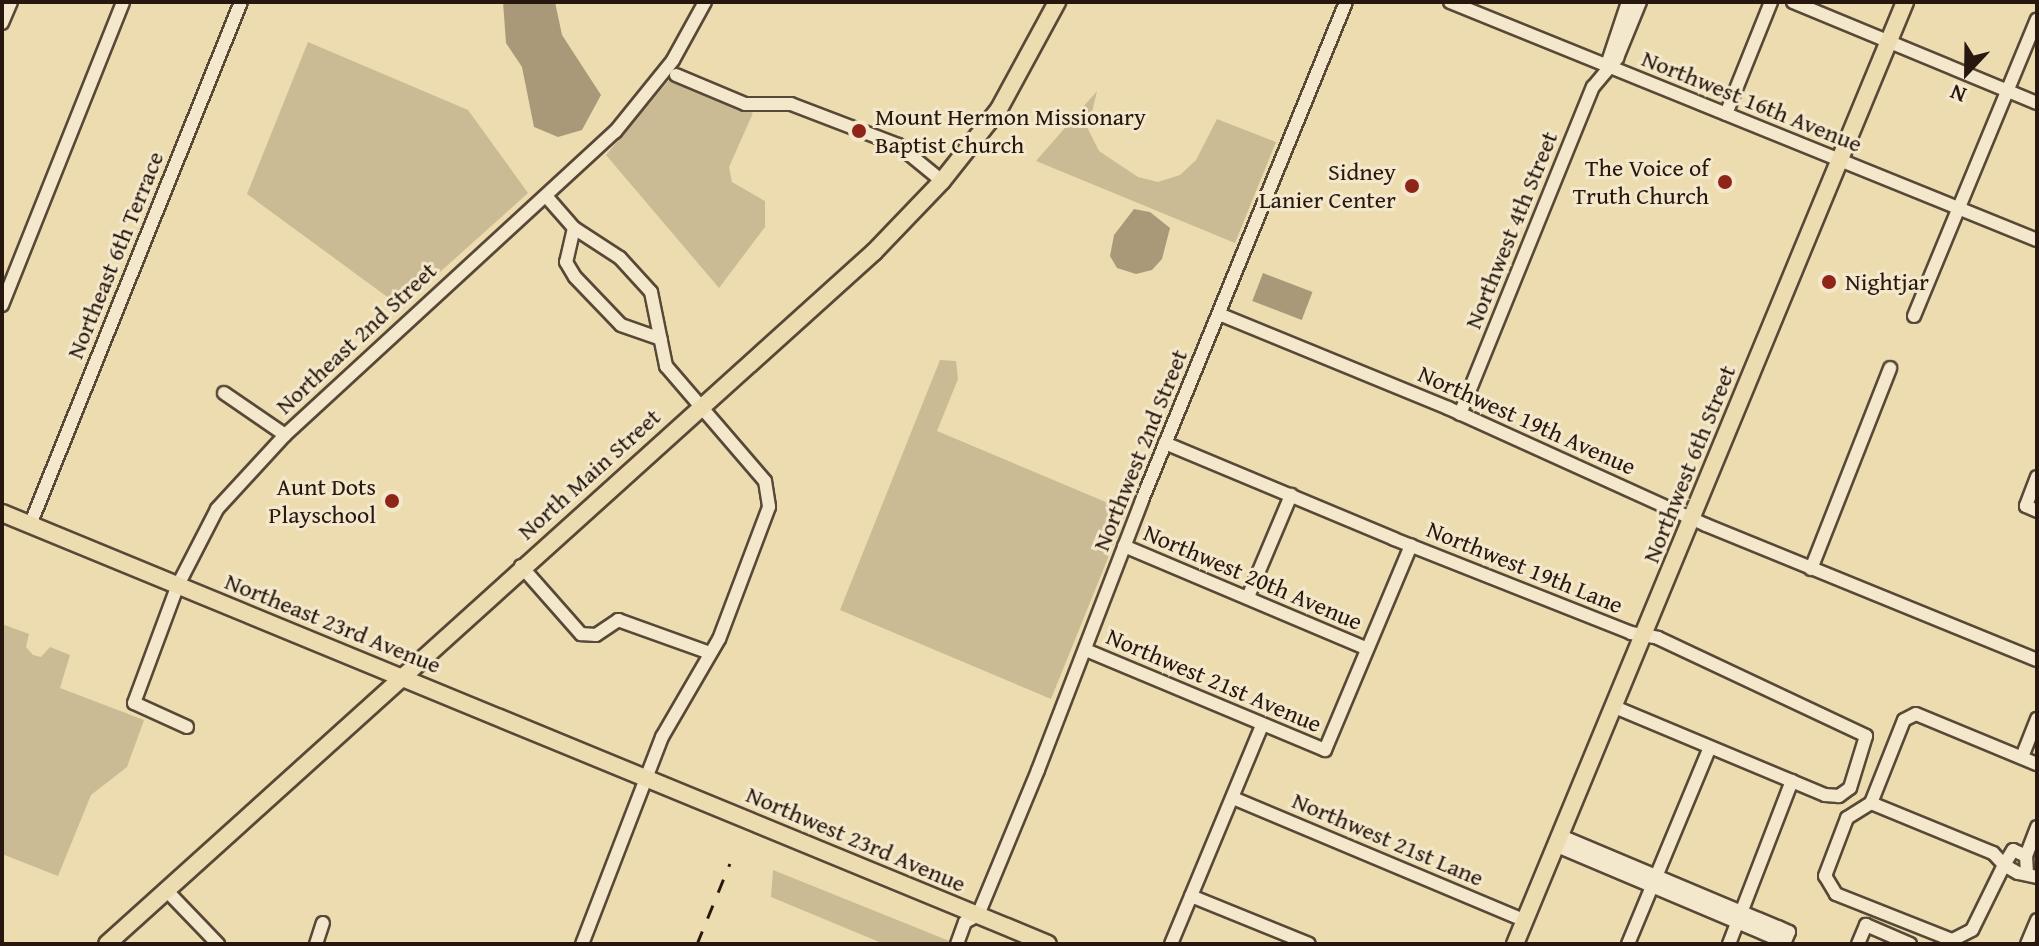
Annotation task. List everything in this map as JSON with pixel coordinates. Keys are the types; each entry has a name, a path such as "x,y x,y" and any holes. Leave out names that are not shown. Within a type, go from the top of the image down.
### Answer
{"main road":[{"name":"North Main Street","path":"107,944 402,678 521,566 874,252 942,181 999,109 1057,2"},
{"name":"Northwest 6th Street","path":"1515,944 1905,2"},
{"name":"Northeast 23rd Avenue","path":"2,513 645,778"},
{"name":"Northwest 23rd Avenue","path":"645,778 1048,944"}],"street":[{"path":"2,23 11,2"},
{"path":"2,305 123,2"},
{"name":"Northeast 6th Terrace","path":"30,525 241,2"},
{"name":"Northeast 2nd Street","path":"187,727 134,703 178,585 217,509 285,435 546,196 648,94 705,2"},
{"name":"Northwest 2nd Street","path":"957,944 965,922 978,915 1086,650 1165,443 1346,2"},
{"name":"Northwest 16th Avenue","path":"1450,2 2037,240"},
{"name":"Northwest 4th Street","path":"1460,414 1593,87 1607,65 1628,2"},
{"name":"Northwest 4th Street","path":"1607,65 1617,58 1640,2"},
{"path":"1726,114 1771,2"},
{"path":"1793,2 2037,103"},
{"path":"1914,316 2037,19"},
{"path":"676,75 745,104 791,104 898,145 942,181"},
{"path":"546,196 574,228 620,258 643,282 658,314 666,366 765,481 769,507 710,653 676,705 582,944"},
{"path":"574,228 566,262 575,277 621,325 661,339"},
{"name":"Northwest 19th Avenue","path":"1219,314 1460,414 1811,569 2037,660"},
{"path":"1811,569 1890,368"},
{"path":"224,393 285,435"},
{"name":"Northwest 19th Lane","path":"1165,443 1411,545 1645,636 1826,713 1866,736 1850,788 1839,796 1792,781"},
{"path":"2037,477 2026,506 2037,511"},
{"path":"1248,597 1291,495"},
{"path":"1365,648 1411,545"},
{"name":"Northwest 20th Avenue","path":"1124,546 1365,648"},
{"path":"521,566 581,634 596,635 618,620 710,653"},
{"name":"Northwest 21st Avenue","path":"1086,650 1325,750 1365,648"},
{"path":"1615,707 1709,749 1792,781 1729,944"},
{"path":"1871,803 1904,720 1916,714 2037,764"},
{"path":"2022,757 2037,719"},
{"path":"1171,944 1262,725"},
{"path":"1628,944 1709,749"},
{"name":"Northwest 21st Lane","path":"1233,798 1525,921"},
{"path":"2026,856 2013,850 2004,865 1972,930 1952,940 1836,894 1825,876 1847,818 1855,808 1871,803 1993,853 2004,865 2032,875"},
{"path":"2032,875 2026,856 2037,827"},
{"path":"1559,841 1786,939"},
{"path":"167,891 218,944"},
{"path":"1191,896 1309,944"},
{"path":"2027,944 2037,920"},
{"path":"316,944 323,923"},
{"path":"1858,944 1866,925 1910,944"}],"shaded area":[{"path":"503,2 555,2 562,35 601,95 582,130 558,137 534,127 522,67 506,43"},
{"path":"308,42 468,110 528,193 401,307 247,194"},
{"path":"670,79 753,113 729,167 732,182 765,201 765,227 719,288 606,155"},
{"path":"1097,91 1088,129 1099,151 1138,177 1158,182 1180,175 1196,160 1217,119 1276,142 1235,243 1036,161"},
{"path":"1134,209 1150,212 1170,228 1162,259 1152,270 1136,274 1117,268 1110,256 1114,235"},
{"path":"1263,273 1312,292 1302,320 1252,301"},
{"path":"940,360 956,361 958,379 937,431 1127,511 1051,699 840,610"},
{"path":"2,624 29,634 26,647 33,655 41,657 50,647 70,655 60,688 144,720 127,767 91,795 58,876 2,854"},
{"path":"773,870 957,944 884,944 771,897"}],"railway":[{"path":"697,944 730,863"}],"place":[{"name":"Mount Hermon Missionary Baptist Church","path":"859,131"},
{"name":"The Voice of Truth Church","path":"1725,182"},
{"name":"Sidney Lanier Center","path":"1412,186"},
{"name":"Nightjar","path":"1829,282"},
{"name":"Aunt Dots Playschool","path":"392,501"}]}
